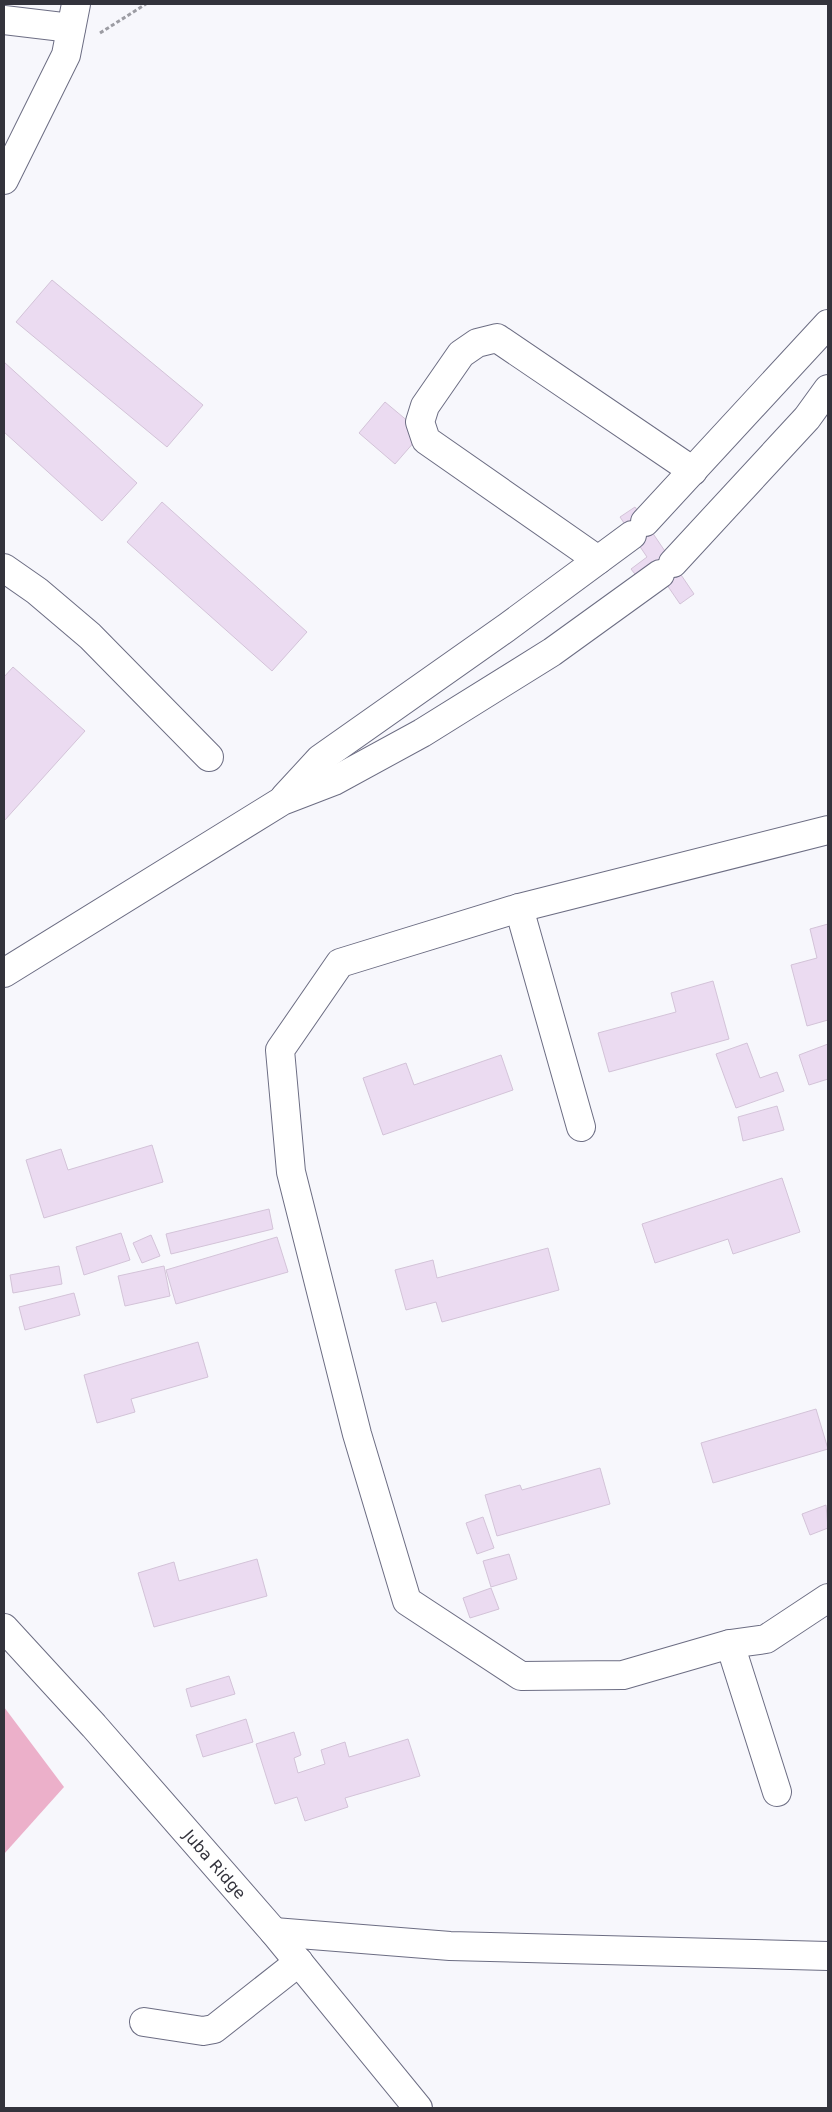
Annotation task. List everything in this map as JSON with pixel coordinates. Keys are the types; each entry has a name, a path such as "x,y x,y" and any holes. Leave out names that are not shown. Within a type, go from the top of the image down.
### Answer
{"street":[{"path":"4,20 74,16 66,55 4,180"},
{"path":"282,801 320,759 506,628 638,528 828,324"},
{"path":"598,560 426,440 420,422 425,406 461,354 477,343 497,338 693,471"},
{"path":"4,973 282,801 334,780 422,733 552,652 666,568 807,418 828,389"},
{"path":"4,568 37,592 90,636 209,757"},
{"path":"828,830 519,908 340,963 280,1050 291,1172 357,1434 407,1601 521,1676 623,1675 730,1644 766,1639 828,1598"},
{"path":"519,908 581,1127"},
{"name":"Juba Ridge","path":"4,1628 94,1726 274,1932 418,2108"},
{"path":"730,1644 777,1792"},
{"path":"274,1932 450,1946 828,1956"},
{"path":"144,2022 203,2031 214,2029 299,1962"}],"path":[{"path":"66,55 146,4"}],"shaded area":[{"path":"4,1707 64,1787 4,1854"}],"building":[{"path":"52,280 203,405 167,447 16,322"},
{"path":"4,362 137,483 102,521 4,432"},
{"path":"385,402 422,433 395,464 359,433"},
{"path":"162,502 307,632 272,671 127,542"},
{"path":"635,507 694,594 680,604 654,566 638,578 631,569 647,557 620,517"},
{"path":"13,667 85,731 4,821 4,677"},
{"path":"828,924 828,1020 807,1026 791,965 817,958 810,929"},
{"path":"713,981 729,1039 609,1072 598,1033 676,1012 671,993"},
{"path":"747,1043 760,1078 777,1072 784,1091 736,1108 716,1054"},
{"path":"828,1044 828,1079 809,1085 799,1055"},
{"path":"501,1055 513,1090 383,1135 363,1078 406,1063 414,1085"},
{"path":"777,1106 784,1130 743,1141 738,1117"},
{"path":"152,1145 163,1182 44,1218 26,1160 61,1149 68,1170"},
{"path":"782,1178 800,1232 733,1254 728,1239 655,1263 642,1224"},
{"path":"269,1209 273,1229 171,1254 166,1234"},
{"path":"121,1233 130,1260 84,1275 76,1247"},
{"path":"151,1235 160,1256 142,1263 133,1243"},
{"path":"277,1237 288,1272 176,1304 166,1270"},
{"path":"548,1248 559,1290 442,1322 436,1302 406,1310 395,1270 433,1260 437,1278"},
{"path":"59,1266 62,1284 13,1293 10,1275"},
{"path":"164,1266 170,1296 125,1306 118,1276"},
{"path":"74,1293 80,1315 25,1330 19,1307"},
{"path":"198,1342 208,1377 131,1399 135,1412 97,1423 84,1375"},
{"path":"816,1409 828,1449 713,1483 701,1443"},
{"path":"600,1468 610,1504 497,1536 485,1495 520,1485 522,1490"},
{"path":"826,1505 828,1528 810,1535 802,1514"},
{"path":"483,1517 494,1548 477,1554 466,1523"},
{"path":"509,1554 517,1579 491,1587 483,1561"},
{"path":"257,1559 267,1596 154,1627 138,1573 174,1562 179,1581"},
{"path":"491,1588 499,1609 470,1618 463,1598"},
{"path":"229,1676 235,1694 191,1707 186,1689"},
{"path":"246,1719 253,1742 203,1757 196,1735"},
{"path":"294,1732 301,1755 294,1758 298,1773 325,1764 321,1750 345,1742 349,1757 408,1739 420,1776 345,1798 348,1807 305,1821 297,1797 275,1804 256,1744"}]}
